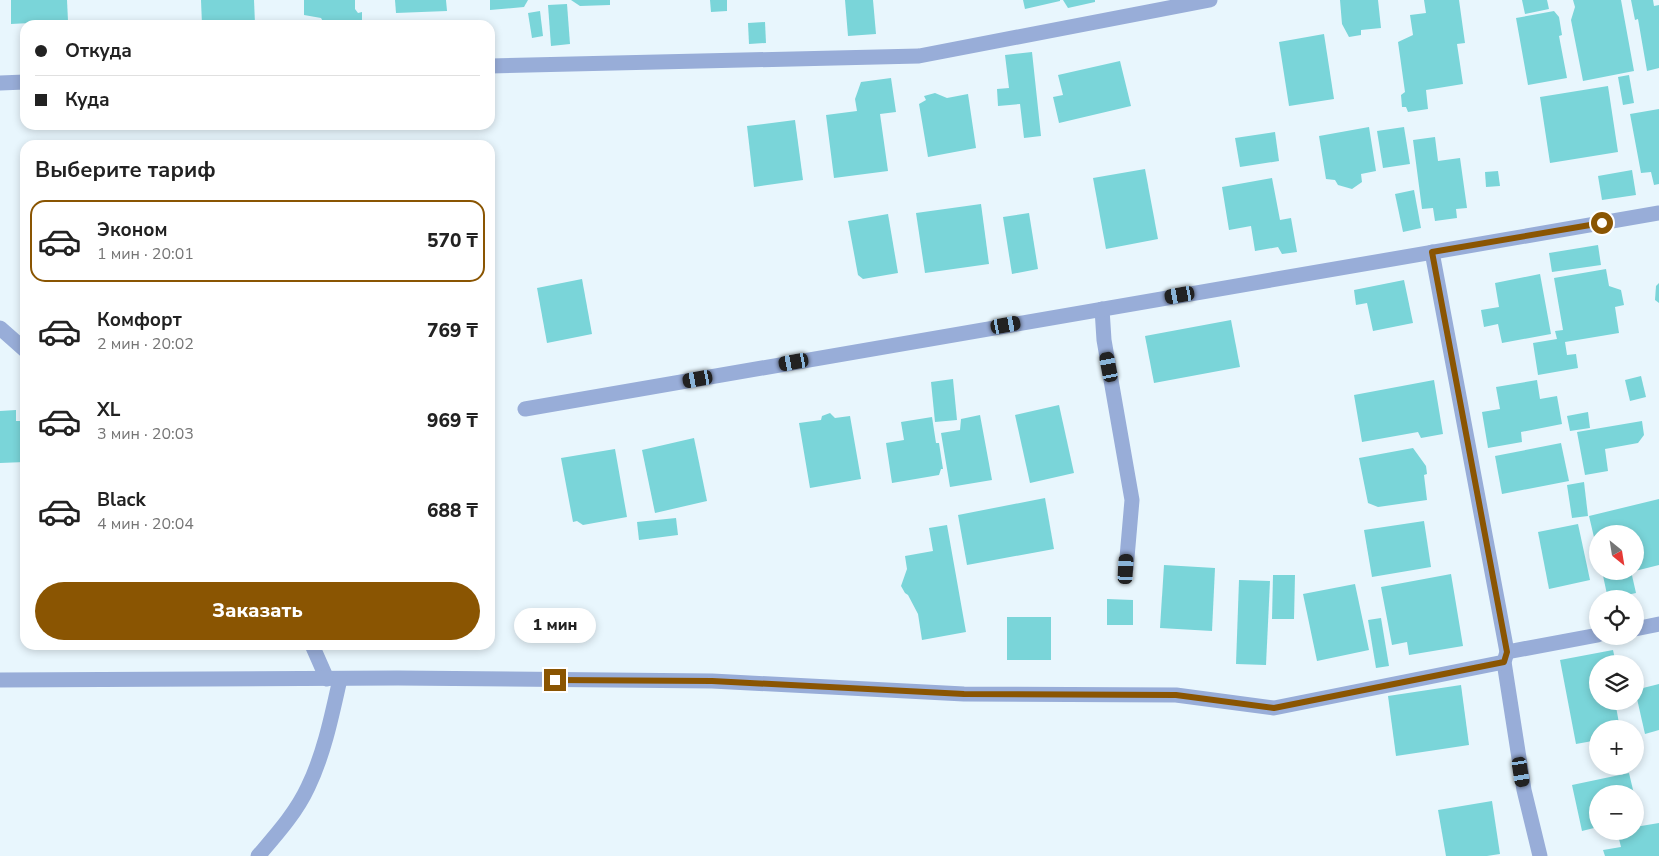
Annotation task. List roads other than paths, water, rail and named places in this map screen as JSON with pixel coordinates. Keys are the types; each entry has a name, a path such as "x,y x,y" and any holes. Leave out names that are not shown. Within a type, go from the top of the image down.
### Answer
{"street":[{"path":"495,66 919,56 1210,0"},
{"path":"0,83 20,82"},
{"path":"524,409 1659,213"},
{"path":"1432,252 1505,657 1524,790 1540,856"},
{"path":"1102,309 1104,340 1132,500 1126,569"},
{"path":"0,328 20,346"},
{"path":"1644,627 1659,624"},
{"path":"0,680 712,681 964,694 1176,695 1274,708 1589,638"},
{"path":"258,856 284,826 308,788 332,715 333,679 315,650"}]}
